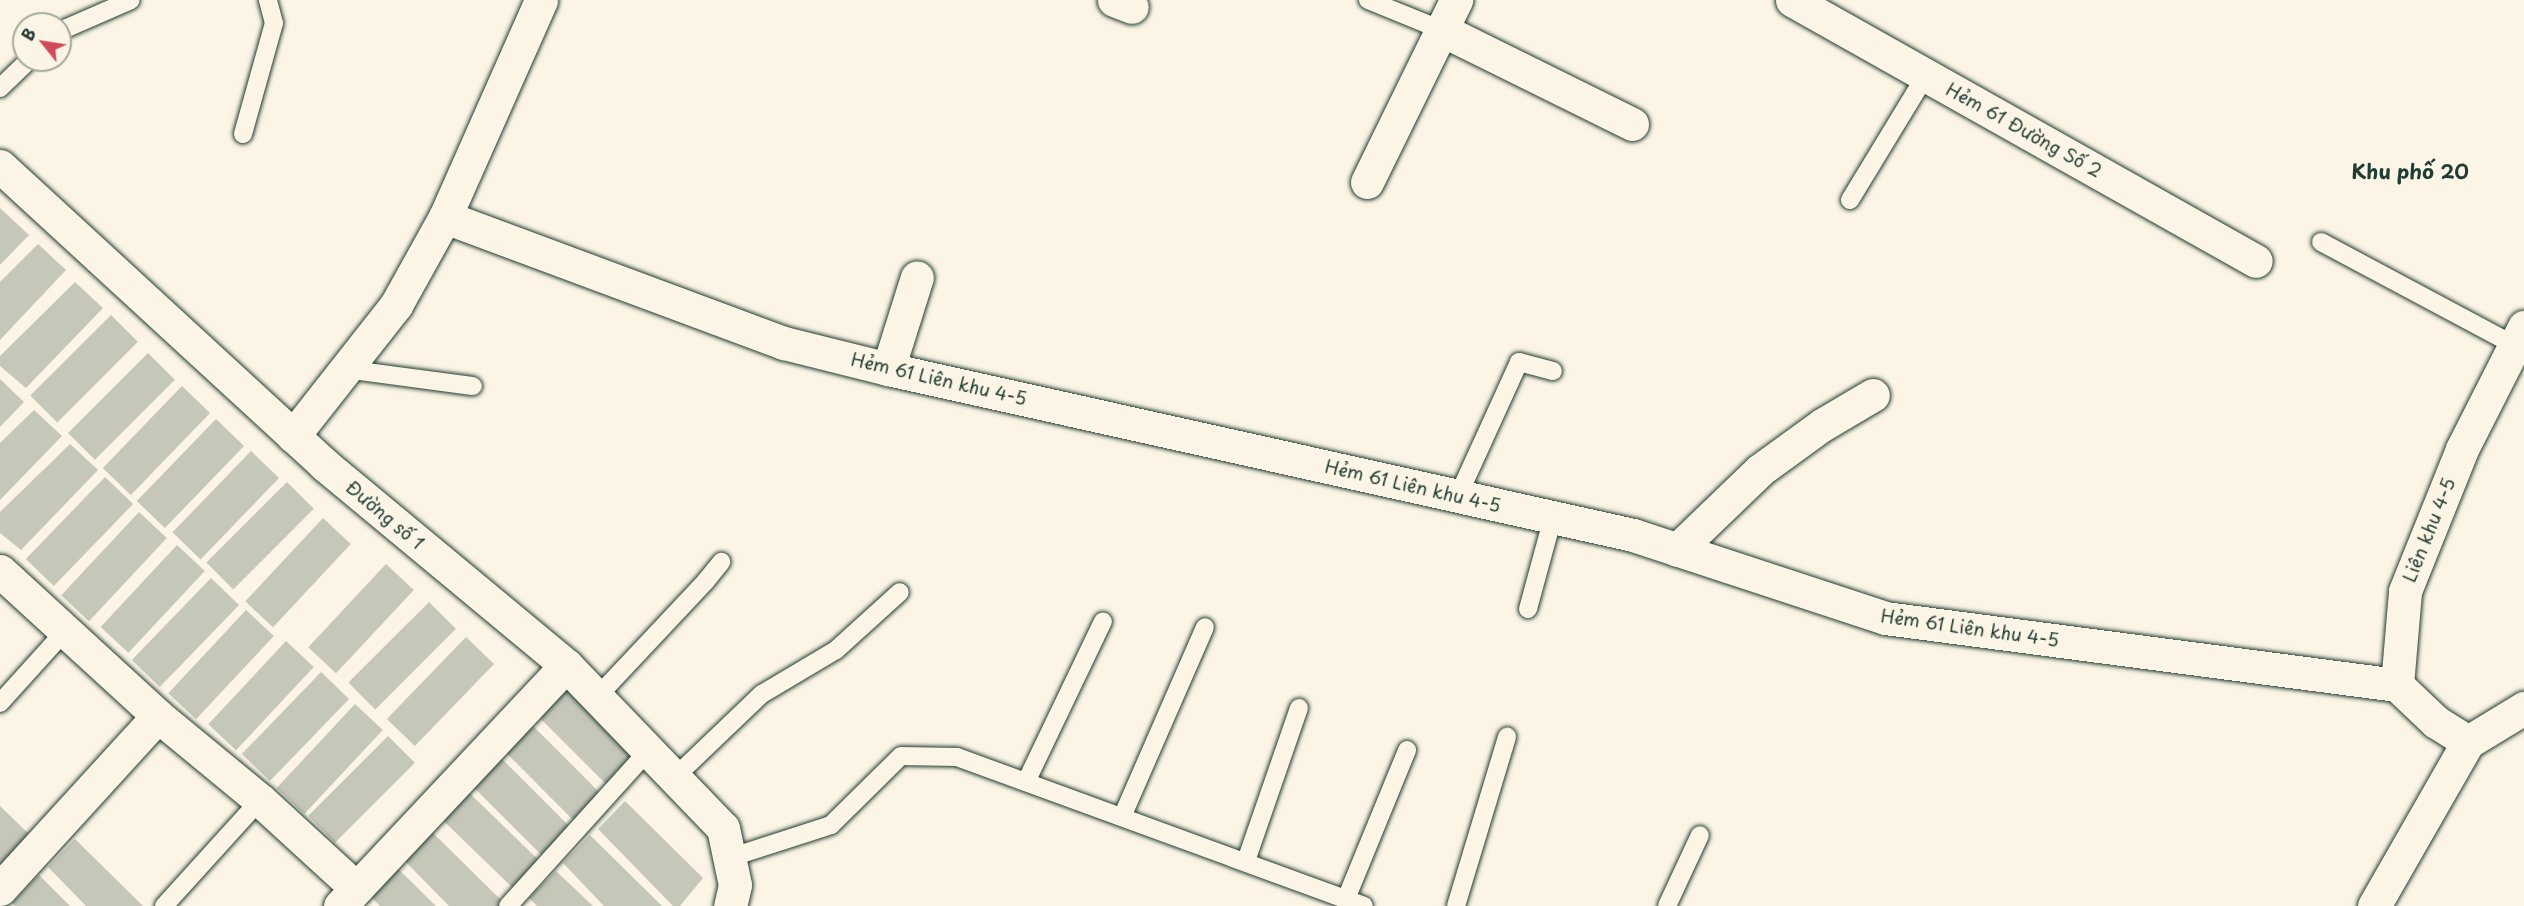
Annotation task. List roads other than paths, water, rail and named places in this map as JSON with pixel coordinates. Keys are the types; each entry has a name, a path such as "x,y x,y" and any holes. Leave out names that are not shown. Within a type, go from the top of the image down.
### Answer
{"street":[{"path":"293,435 396,305 445,217 541,0"},
{"path":"1367,182 1456,0"},
{"name":"Hẻm 61 Đường Số 2","path":"1792,0 2256,261"},
{"path":"1442,30 1632,124"},
{"name":"Đường số 1","path":"0,166 293,435 566,665 723,828 731,883"},
{"name":"Hẻm 61 Liên khu 4-5","path":"445,217 784,343 888,369 1633,535 1885,618 2397,685"},
{"path":"888,369 917,277"},
{"name":"Liên khu 4-5","path":"2397,685 2405,591 2462,449 2519,336"},
{"path":"1677,550 1760,470 1822,425 1873,395"},
{"path":"0,571 158,716 260,800 348,897 566,665"},
{"path":"2397,685 2436,722 2468,742"},
{"path":"2374,906 2468,742 2524,708"},
{"path":"0,889 158,716"}],"lane":[{"path":"72,26 131,0"},
{"path":"243,134 274,23 268,0"},
{"path":"1368,0 1442,30"},
{"path":"0,88 17,72"},
{"path":"1850,200 1926,75"},
{"path":"2321,242 2519,336"},
{"path":"1458,496 1519,362 1553,371"},
{"path":"345,369 472,386"},
{"path":"1528,609 1553,517"},
{"path":"597,697 721,562"},
{"path":"675,777 762,694 837,650 900,592"},
{"path":"1026,782 1103,621"},
{"path":"1122,817 1205,627"},
{"path":"0,703 66,630"},
{"path":"1246,861 1299,708"},
{"path":"1456,906 1507,737"},
{"path":"508,906 649,750"},
{"path":"1346,899 1407,750"},
{"path":"731,883 831,825 901,756 957,757 1364,906"},
{"path":"164,906 260,800"},
{"path":"1667,906 1700,835"}],"district":[{"name":"Khu phố 20","path":"2410,171"}]}
